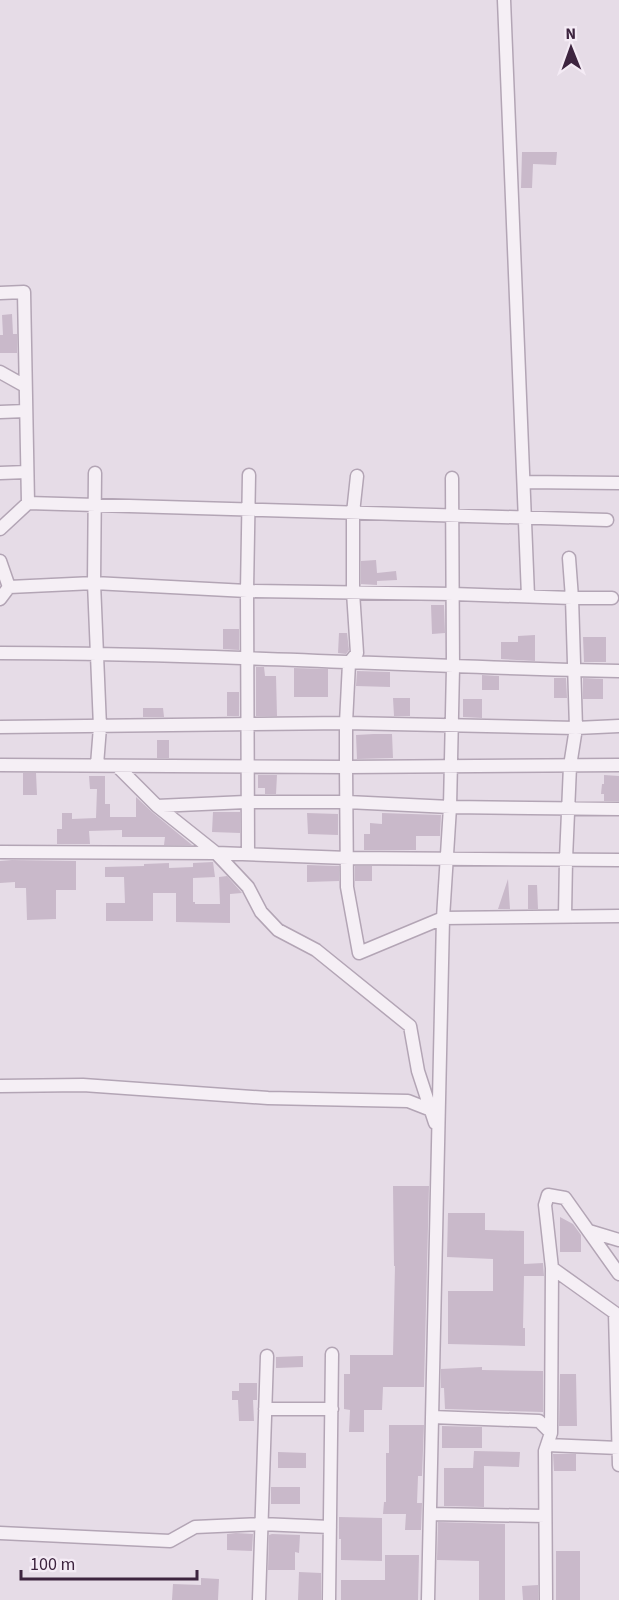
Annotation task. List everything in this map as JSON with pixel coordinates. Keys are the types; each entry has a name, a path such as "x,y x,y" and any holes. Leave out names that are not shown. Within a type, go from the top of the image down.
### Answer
{"street":[{"path":"504,0 528,596"},
{"path":"0,293 24,292 27,503"},
{"path":"0,372 25,386"},
{"path":"0,412 26,411"},
{"path":"0,473 27,472"},
{"path":"95,473 94,584 100,727 97,765"},
{"path":"248,854 246,802 249,476"},
{"path":"357,476 353,513 353,592 357,653 349,663 346,767 347,887 359,953 443,918 619,916"},
{"path":"428,1600 443,918 450,807 452,725 452,478"},
{"path":"524,482 619,483"},
{"path":"0,529 27,503 607,520"},
{"path":"565,916 570,766 576,728 569,558"},
{"path":"0,561 9,586"},
{"path":"9,586 94,584 247,591 612,598"},
{"path":"0,599 9,586"},
{"path":"0,653 97,653 619,671"},
{"path":"0,727 346,723 576,728 619,726"},
{"path":"0,765 346,767 619,765"},
{"path":"117,766 157,806 216,853 248,887 261,912 278,930 316,951 410,1026 418,1071 438,1132"},
{"path":"157,806 246,802 347,802 450,807 619,809"},
{"path":"0,852 619,860"},
{"path":"0,1086 83,1085 268,1098 408,1101 430,1110"},
{"path":"546,1600 545,1451 549,1439 552,1268 545,1205 548,1195 565,1198 619,1274"},
{"path":"588,1231 619,1240"},
{"path":"552,1268 615,1313 619,1465"},
{"path":"328,1600 332,1354"},
{"path":"259,1600 267,1356"},
{"path":"265,1408 332,1409"},
{"path":"432,1417 539,1421 549,1439"},
{"path":"549,1439 619,1448"},
{"path":"430,1514 545,1516"},
{"path":"0,1533 170,1541 195,1527 261,1524 330,1527"}],"building":[{"path":"522,152 557,152 556,165 533,164 532,188 521,188"},
{"path":"12,314 13,334 17,334 17,353 0,353 0,335 3,335 2,315"},
{"path":"376,560 377,573 396,571 397,580 377,581 377,585 361,584 361,561"},
{"path":"431,605 444,605 445,633 432,634"},
{"path":"223,629 239,629 239,650 223,649"},
{"path":"339,633 347,633 349,650 346,654 338,653"},
{"path":"535,635 535,661 501,659 501,642 518,642 518,636"},
{"path":"583,637 606,637 606,662 584,662"},
{"path":"256,667 264,667 265,676 276,676 277,716 256,716"},
{"path":"294,668 328,669 328,697 294,697"},
{"path":"357,671 390,672 390,687 356,686"},
{"path":"482,675 499,676 499,690 482,690"},
{"path":"554,678 566,678 567,698 554,698"},
{"path":"583,678 603,679 603,699 583,699"},
{"path":"227,692 239,692 239,716 227,716"},
{"path":"393,698 410,698 410,716 394,716"},
{"path":"463,699 482,699 482,718 463,717"},
{"path":"143,708 163,708 164,717 143,717"},
{"path":"392,734 393,758 357,759 356,735"},
{"path":"157,740 169,740 169,758 157,758"},
{"path":"23,773 36,773 37,795 23,795"},
{"path":"258,775 277,775 276,794 265,794 265,788 258,788"},
{"path":"604,775 619,776 619,801 604,801 604,794 601,794"},
{"path":"89,776 105,776 105,804 110,804 110,817 136,817 136,797 192,845 164,845 165,837 122,837 122,830 89,831 90,844 57,844 57,829 62,829 62,813 72,813 72,819 96,818 97,789 90,789"},
{"path":"213,812 240,812 240,833 212,832"},
{"path":"307,813 338,814 338,835 308,834"},
{"path":"382,813 441,815 440,836 416,836 416,850 364,850 364,834 370,834 370,823 382,824"},
{"path":"0,861 76,861 76,890 56,890 56,919 27,920 26,888 15,888 15,882 0,883"},
{"path":"213,862 215,877 193,878 193,902 195,904 220,904 219,877 227,876 242,893 230,894 230,923 176,922 176,893 153,893 153,921 106,921 106,903 125,903 124,877 105,877 105,867 169,863 169,868 193,867 193,863"},
{"path":"307,865 339,866 339,881 307,882"},
{"path":"355,866 372,866 372,881 355,881"},
{"path":"508,879 510,909 498,909"},
{"path":"528,885 537,885 538,909 528,909"},
{"path":"393,1186 429,1186 424,1387 383,1387 382,1410 364,1410 364,1432 349,1432 350,1410 344,1409 344,1374 350,1374 350,1355 393,1355 395,1266"},
{"path":"448,1213 485,1213 485,1230 524,1231 524,1264 543,1263 544,1276 524,1276 525,1346 448,1344 448,1291 493,1291 493,1259 447,1257"},
{"path":"560,1217 573,1224 581,1235 581,1252 560,1252"},
{"path":"303,1356 303,1367 276,1368 276,1357"},
{"path":"482,1367 482,1370 543,1371 543,1412 445,1409 444,1388 441,1388 441,1369"},
{"path":"560,1374 576,1374 577,1426 559,1426"},
{"path":"239,1383 257,1383 257,1400 253,1400 254,1421 239,1421 238,1400 232,1400 232,1391 239,1391"},
{"path":"389,1425 424,1425 422,1476 418,1476 417,1503 422,1503 421,1530 405,1530 406,1514 383,1514 384,1502 386,1502 386,1453 389,1453"},
{"path":"442,1426 482,1427 482,1448 442,1448"},
{"path":"474,1451 520,1452 519,1467 484,1466 484,1507 444,1506 444,1468 473,1468"},
{"path":"278,1452 306,1453 306,1468 278,1468"},
{"path":"553,1454 576,1454 576,1471 554,1471"},
{"path":"271,1487 300,1487 300,1504 271,1504"},
{"path":"339,1517 382,1518 382,1561 341,1560"},
{"path":"438,1522 505,1524 505,1600 479,1600 479,1561 437,1560"},
{"path":"227,1534 253,1534 252,1551 227,1550"},
{"path":"269,1535 300,1535 299,1553 295,1552 295,1570 268,1570"},
{"path":"556,1551 580,1551 580,1600 556,1600"},
{"path":"385,1555 419,1555 418,1600 341,1600 341,1580 385,1580"},
{"path":"299,1572 321,1573 321,1600 298,1600"},
{"path":"201,1578 219,1579 218,1600 172,1600 173,1584 201,1585"},
{"path":"538,1585 538,1600 523,1600 522,1586"}]}
